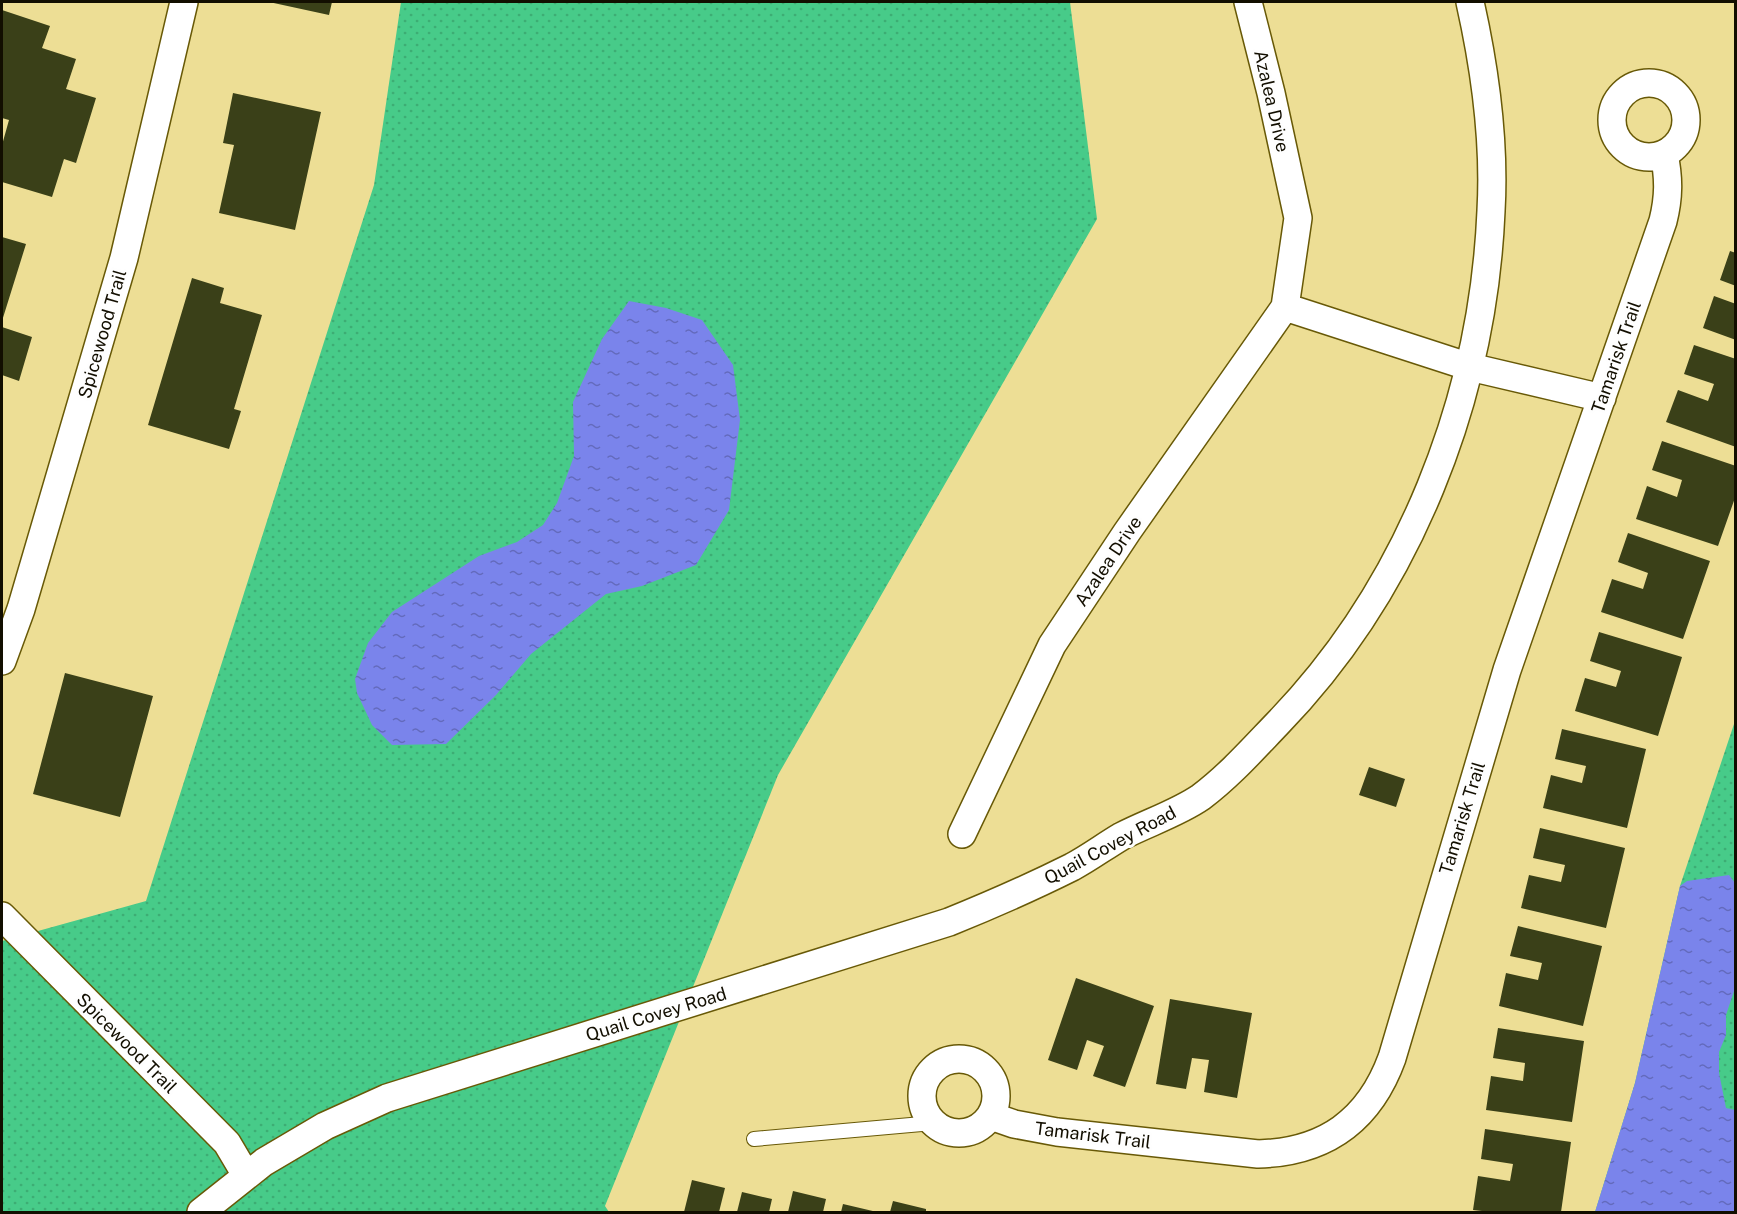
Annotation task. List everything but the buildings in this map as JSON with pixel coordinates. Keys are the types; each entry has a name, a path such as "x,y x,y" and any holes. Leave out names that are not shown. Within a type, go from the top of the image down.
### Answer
{"street":[{"name":"Spicewood Trail","path":"2,661 21,609 124,258 184,2"},
{"name":"Azalea Drive","path":"962,834 1052,645 1127,532 1285,307 1298,218 1271,93 1248,2"},
{"name":"Quail Covey Road","path":"201,1212 264,1162 325,1126 387,1098 949,922 1000,902 1074,866 1121,837 1200,797 1241,761 1298,702 1333,659 1378,591 1417,518 1448,442 1470,367 1484,291 1492,209 1490,127 1480,45 1470,2"},
{"name":"Tamarisk Trail","path":"991,1116 1014,1124 1058,1132 1258,1154 1281,1153 1303,1149 1343,1129 1374,1097 1392,1058 1507,670 1664,221 1669,199 1669,177 1664,154"},
{"path":"1285,307 1470,367 1602,398"},
{"name":"Spicewood Trail","path":"2,916 227,1143 246,1175"},
{"path":"961,1058 974,1061 985,1068 993,1079 997,1092 996,1104 991,1116 982,1126 970,1132 951,1132 933,1123 925,1113 921,1100 922,1087 927,1075 936,1066 948,1060 961,1058"}],"lane":[{"path":"754,1139 933,1123"}],"green space":[{"path":"401,2 1070,2 1097,219 778,775 605,1206 609,1212 2,1212 2,941 146,901 374,185"},
{"path":"1735,721 1735,1212 1595,1212 1635,1083 1680,886"}],"water":[{"path":"629,301 666,308 702,320 733,365 740,420 729,510 696,565 642,586 606,594 531,654 496,695 446,744 392,745 372,725 357,693 355,679 368,643 392,612 479,556 517,542 543,525 557,503 574,456 573,402 602,339"},
{"path":"1729,875 1735,883 1735,988 1726,1015 1726,1035 1719,1052 1719,1073 1726,1108 1735,1110 1735,1212 1595,1212 1635,1083 1680,886 1687,881"}]}
